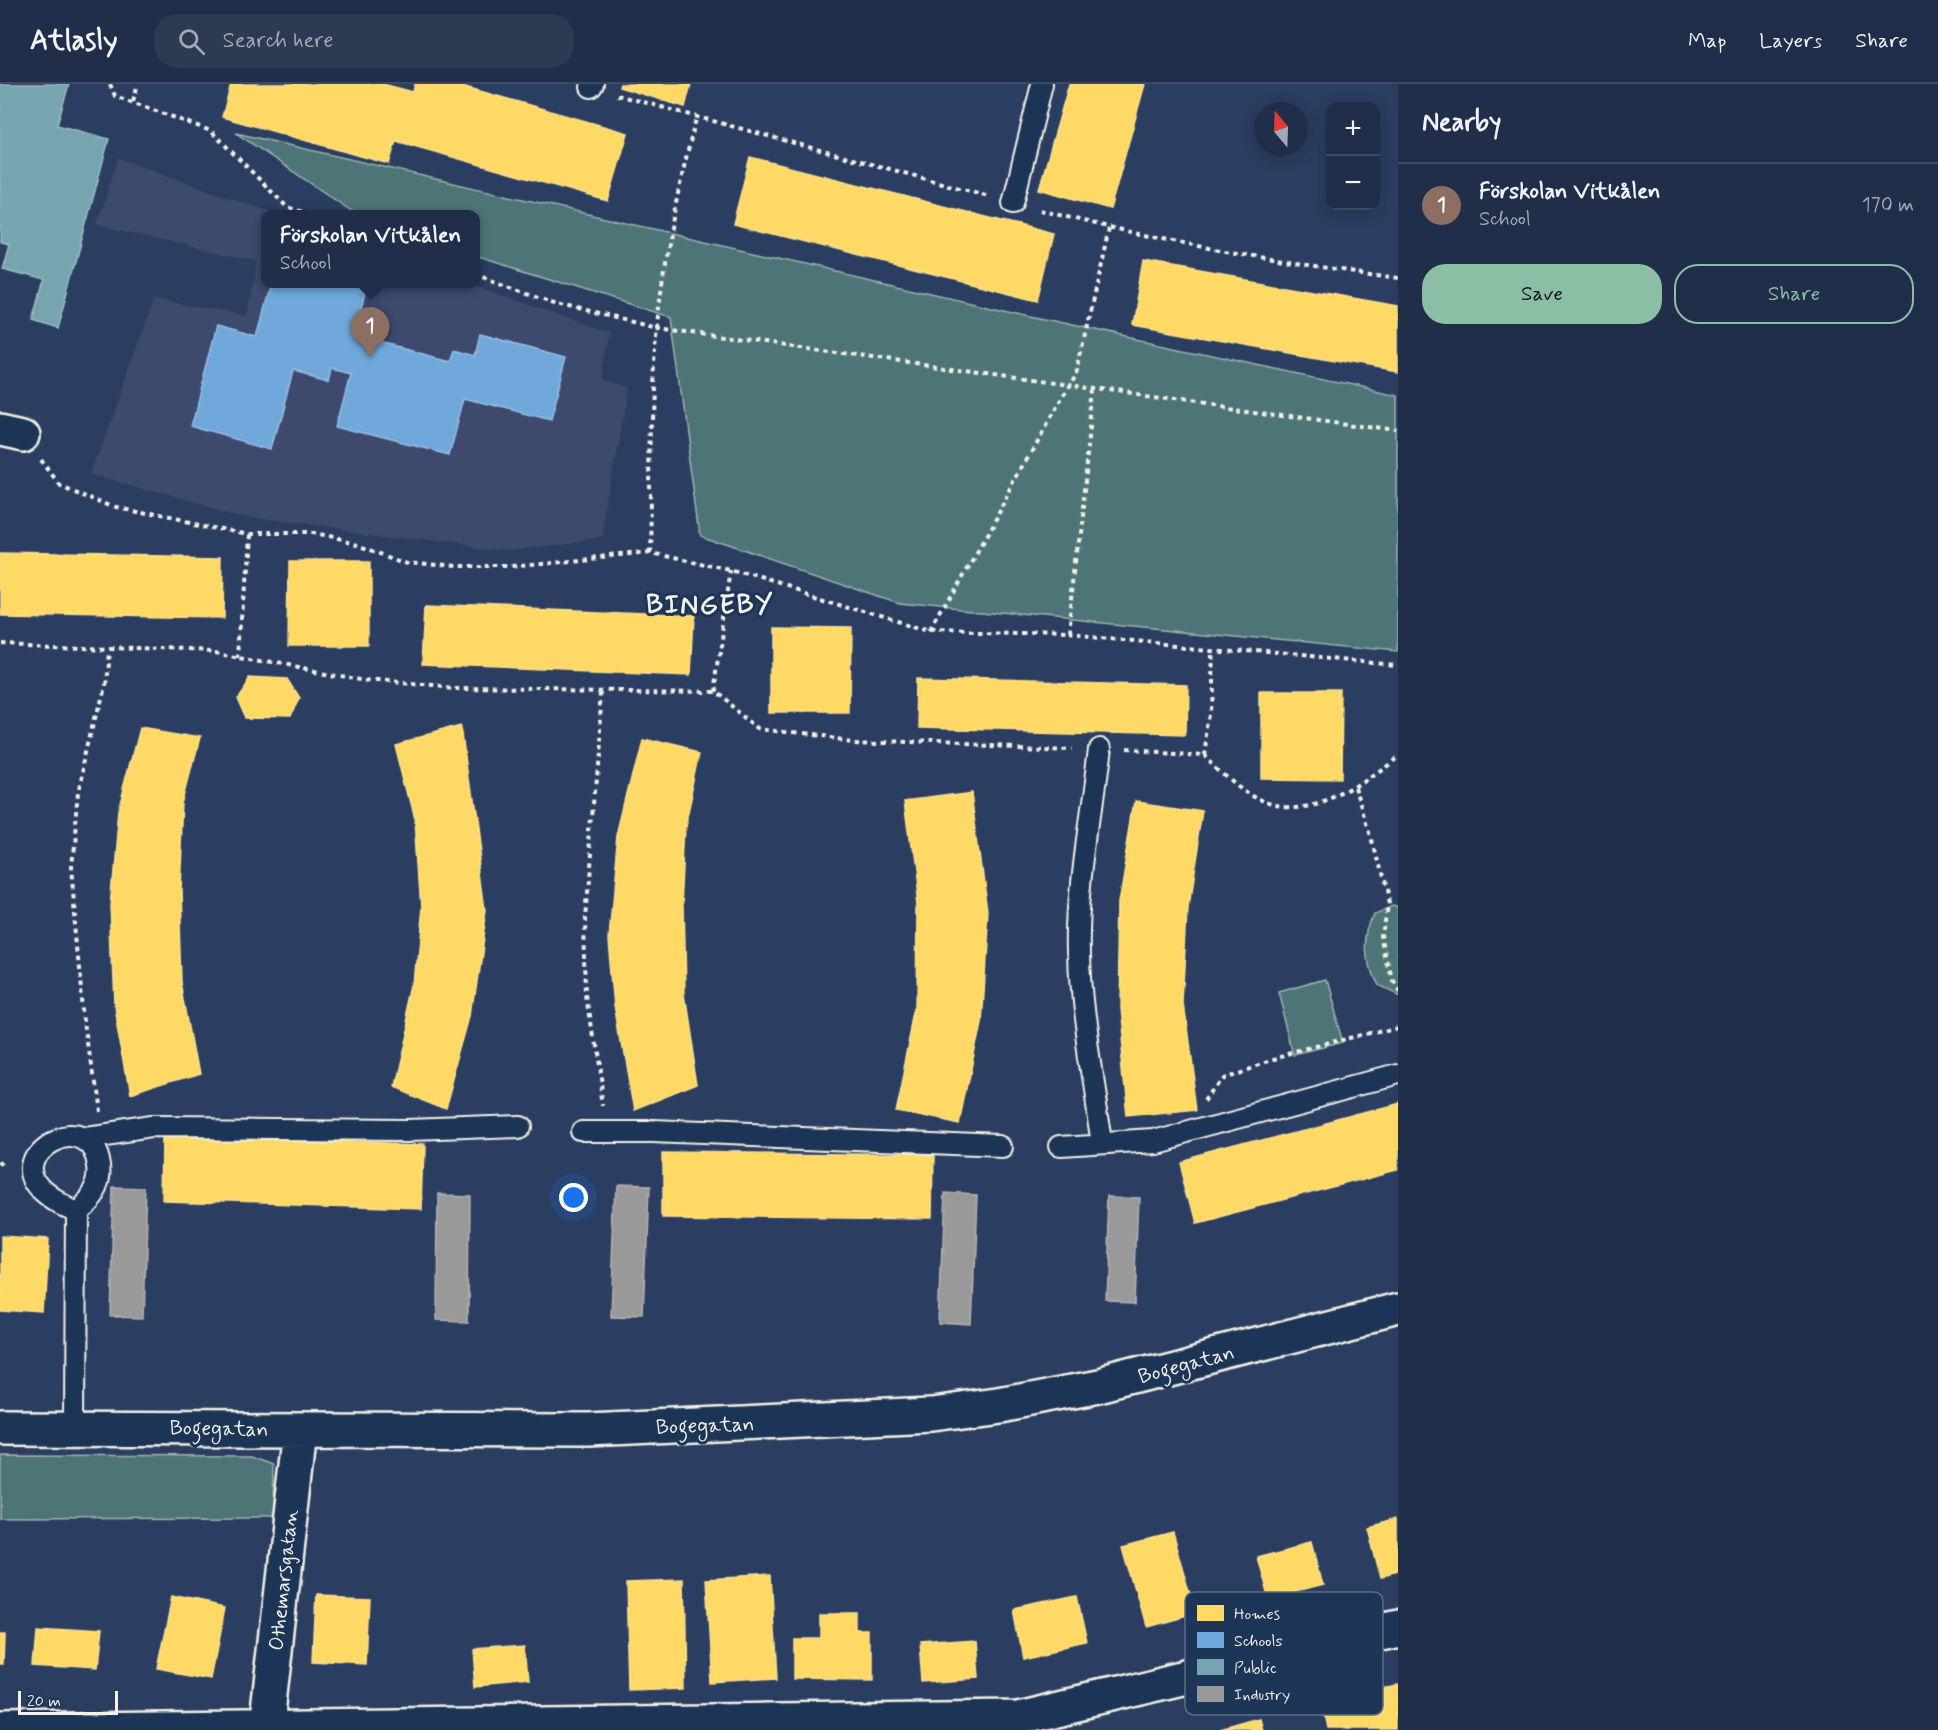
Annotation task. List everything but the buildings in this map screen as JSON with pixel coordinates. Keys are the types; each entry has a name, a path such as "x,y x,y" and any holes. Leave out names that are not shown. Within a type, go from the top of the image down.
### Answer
{"street":[{"name":"Bogegatan","path":"0,1428 75,1426 588,1430 931,1414 999,1405 1098,1386 1398,1310"},
{"name":"Othemarsgatan","path":"266,1728 300,1429"},
{"path":"1383,1631 1398,1627"},
{"path":"0,1730 1018,1717 1185,1677"}],"lane":[{"path":"1013,203 1042,84"},
{"path":"1099,749 1089,819 1078,953 1102,1144"},
{"path":"1061,1147 1153,1141 1398,1075"},
{"path":"76,1210 44,1191 36,1177 34,1158 43,1143 63,1135 92,1136 154,1128 410,1130 518,1126"},
{"path":"584,1131 607,1130 1003,1146"},
{"path":"76,1210 92,1198 102,1175 92,1136"},
{"path":"75,1426 76,1210"}],"path":[{"path":"110,84 115,96 211,131 287,207 296,210"},
{"path":"133,101 138,84"},
{"path":"650,553 657,328 664,267 678,187 696,119"},
{"path":"931,632 1066,386 1076,374 1109,228"},
{"path":"480,276 557,304 657,328 1398,431"},
{"path":"1068,635 1095,390"},
{"path":"11,431 59,483 116,507 247,534 312,534 357,543 407,562 454,567 511,567 650,553 731,571 931,632 1068,635 1398,665"},
{"path":"240,656 247,534"},
{"path":"712,691 731,571"},
{"path":"0,643 216,651 366,680 455,688 603,692 712,691 760,729 794,735 948,745 1205,754 1235,784 1272,804 1305,806 1330,799 1356,786 1398,756"},
{"path":"92,1136 85,1022 71,867 78,793 104,684 107,648"},
{"path":"1205,754 1211,714 1214,648"},
{"path":"603,692 585,917 587,998 607,1130"},
{"path":"1356,786 1371,835 1387,904 1383,937 1392,981 1398,991"},
{"path":"1202,1107 1222,1075 1273,1058 1398,1026"}],"shaded area":[{"path":"118,158 265,210 261,210 261,288 480,288 609,333 603,380 627,389 602,540 508,551 245,517 91,474 154,299 247,316 256,261 97,225"}],"green space":[{"path":"236,133 1035,317 1398,395 1398,652 900,603 700,535 671,317 480,258 480,210 350,210"},
{"path":"1392,906 1398,908 1398,995 1377,985 1367,949 1371,922 1375,913"},
{"path":"1325,980 1343,1043 1295,1055 1279,993"},
{"path":"0,1455 252,1456 274,1464 273,1518 0,1519"}],"place":[{"name":"Förskolan Vitkålen","path":"370,357"}],"district":[{"name":"BINGEBY","path":"710,604"}]}
